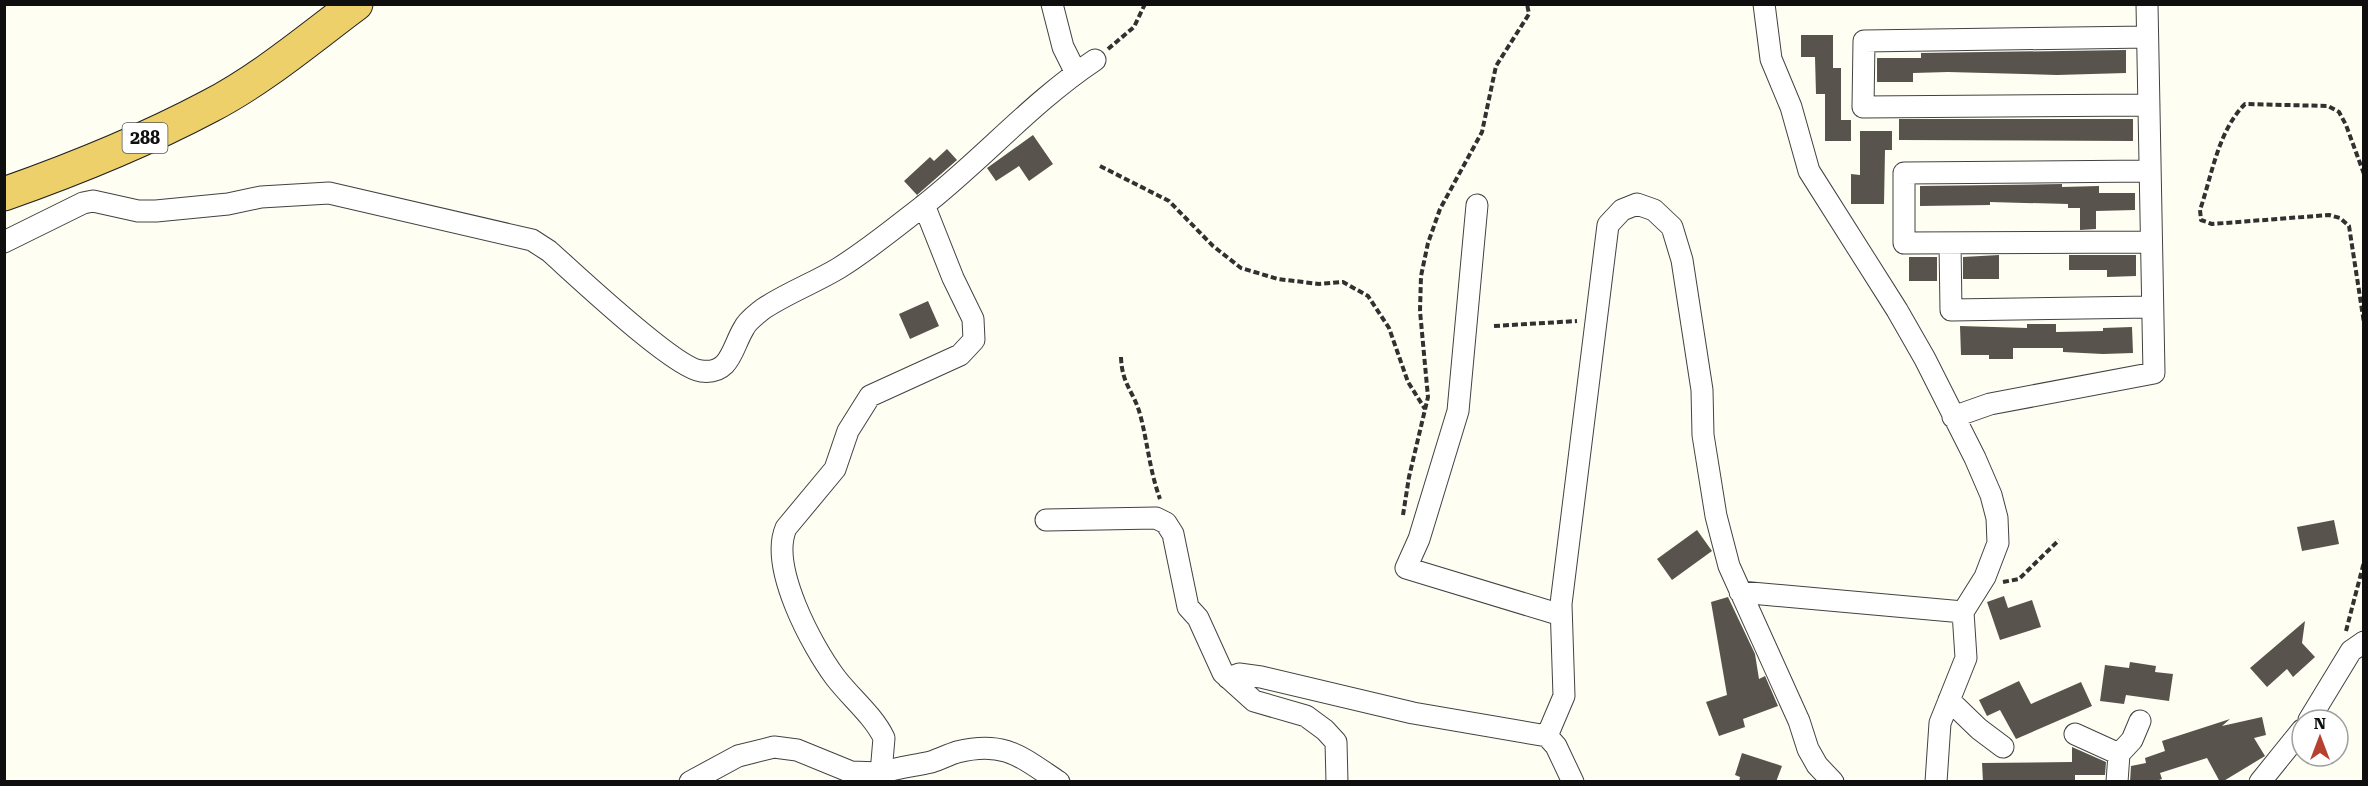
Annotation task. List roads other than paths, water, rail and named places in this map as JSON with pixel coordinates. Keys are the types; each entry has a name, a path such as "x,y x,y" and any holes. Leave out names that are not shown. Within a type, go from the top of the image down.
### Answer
{"highway":[{"name":"288","path":"4,194 65,172 212,106 277,63 356,4"},
{"name":"288","path":"4,176 54,158 277,63"}],"street":[{"path":"1052,4 1063,47 1076,73"},
{"path":"1764,4 1771,59 1791,107 1809,171 1897,310 1991,495 1997,518 1998,543 1979,587 1963,612 1966,658 1940,723 1936,782"},
{"path":"1953,417 1990,404 2154,373 2147,4"},
{"path":"2147,37 1864,41 1863,107 2149,105"},
{"path":"4,242 83,203 93,201 138,211 156,211 228,204 272,196 329,193 532,240 549,251 665,351 699,371 710,371 721,369 728,362 744,326 762,310 839,268 924,205 1076,73 1095,60"},
{"path":"2150,171 1904,173 1904,243 2151,242"},
{"path":"1547,736 1564,696 1561,615 1575,473 1608,225 1622,210 1637,204 1654,210 1672,227 1682,260 1698,360 1703,435 1716,516 1729,566 1799,721 1808,749 1817,765 1833,782"},
{"path":"882,777 884,738 833,675 816,645 795,603 786,576 782,537 786,528 835,469 848,431 870,396 960,355 974,340 973,319 953,278 924,205"},
{"path":"1477,205 1458,411 1419,539 1407,568 1561,615"},
{"path":"1950,243 1951,310 2151,307"},
{"path":"1046,520 1156,518 1166,523 1173,534 1188,607 1198,618 1223,673 1254,701 1306,716 1325,730 1335,742 1337,782"},
{"path":"1740,592 1963,612"},
{"path":"2317,708 2357,647"},
{"path":"1228,678 1239,674 1261,677 1413,713 1547,736 1556,746 1573,782"},
{"path":"1949,700 1979,729 2003,747"},
{"path":"2117,782 2119,754 2132,740 2140,720"},
{"path":"2075,734 2119,754"},
{"path":"2260,782 2290,745"},
{"path":"690,782 738,756 774,747 797,750 851,772 882,777 955,753 993,748 1013,752 1059,782"}]}
